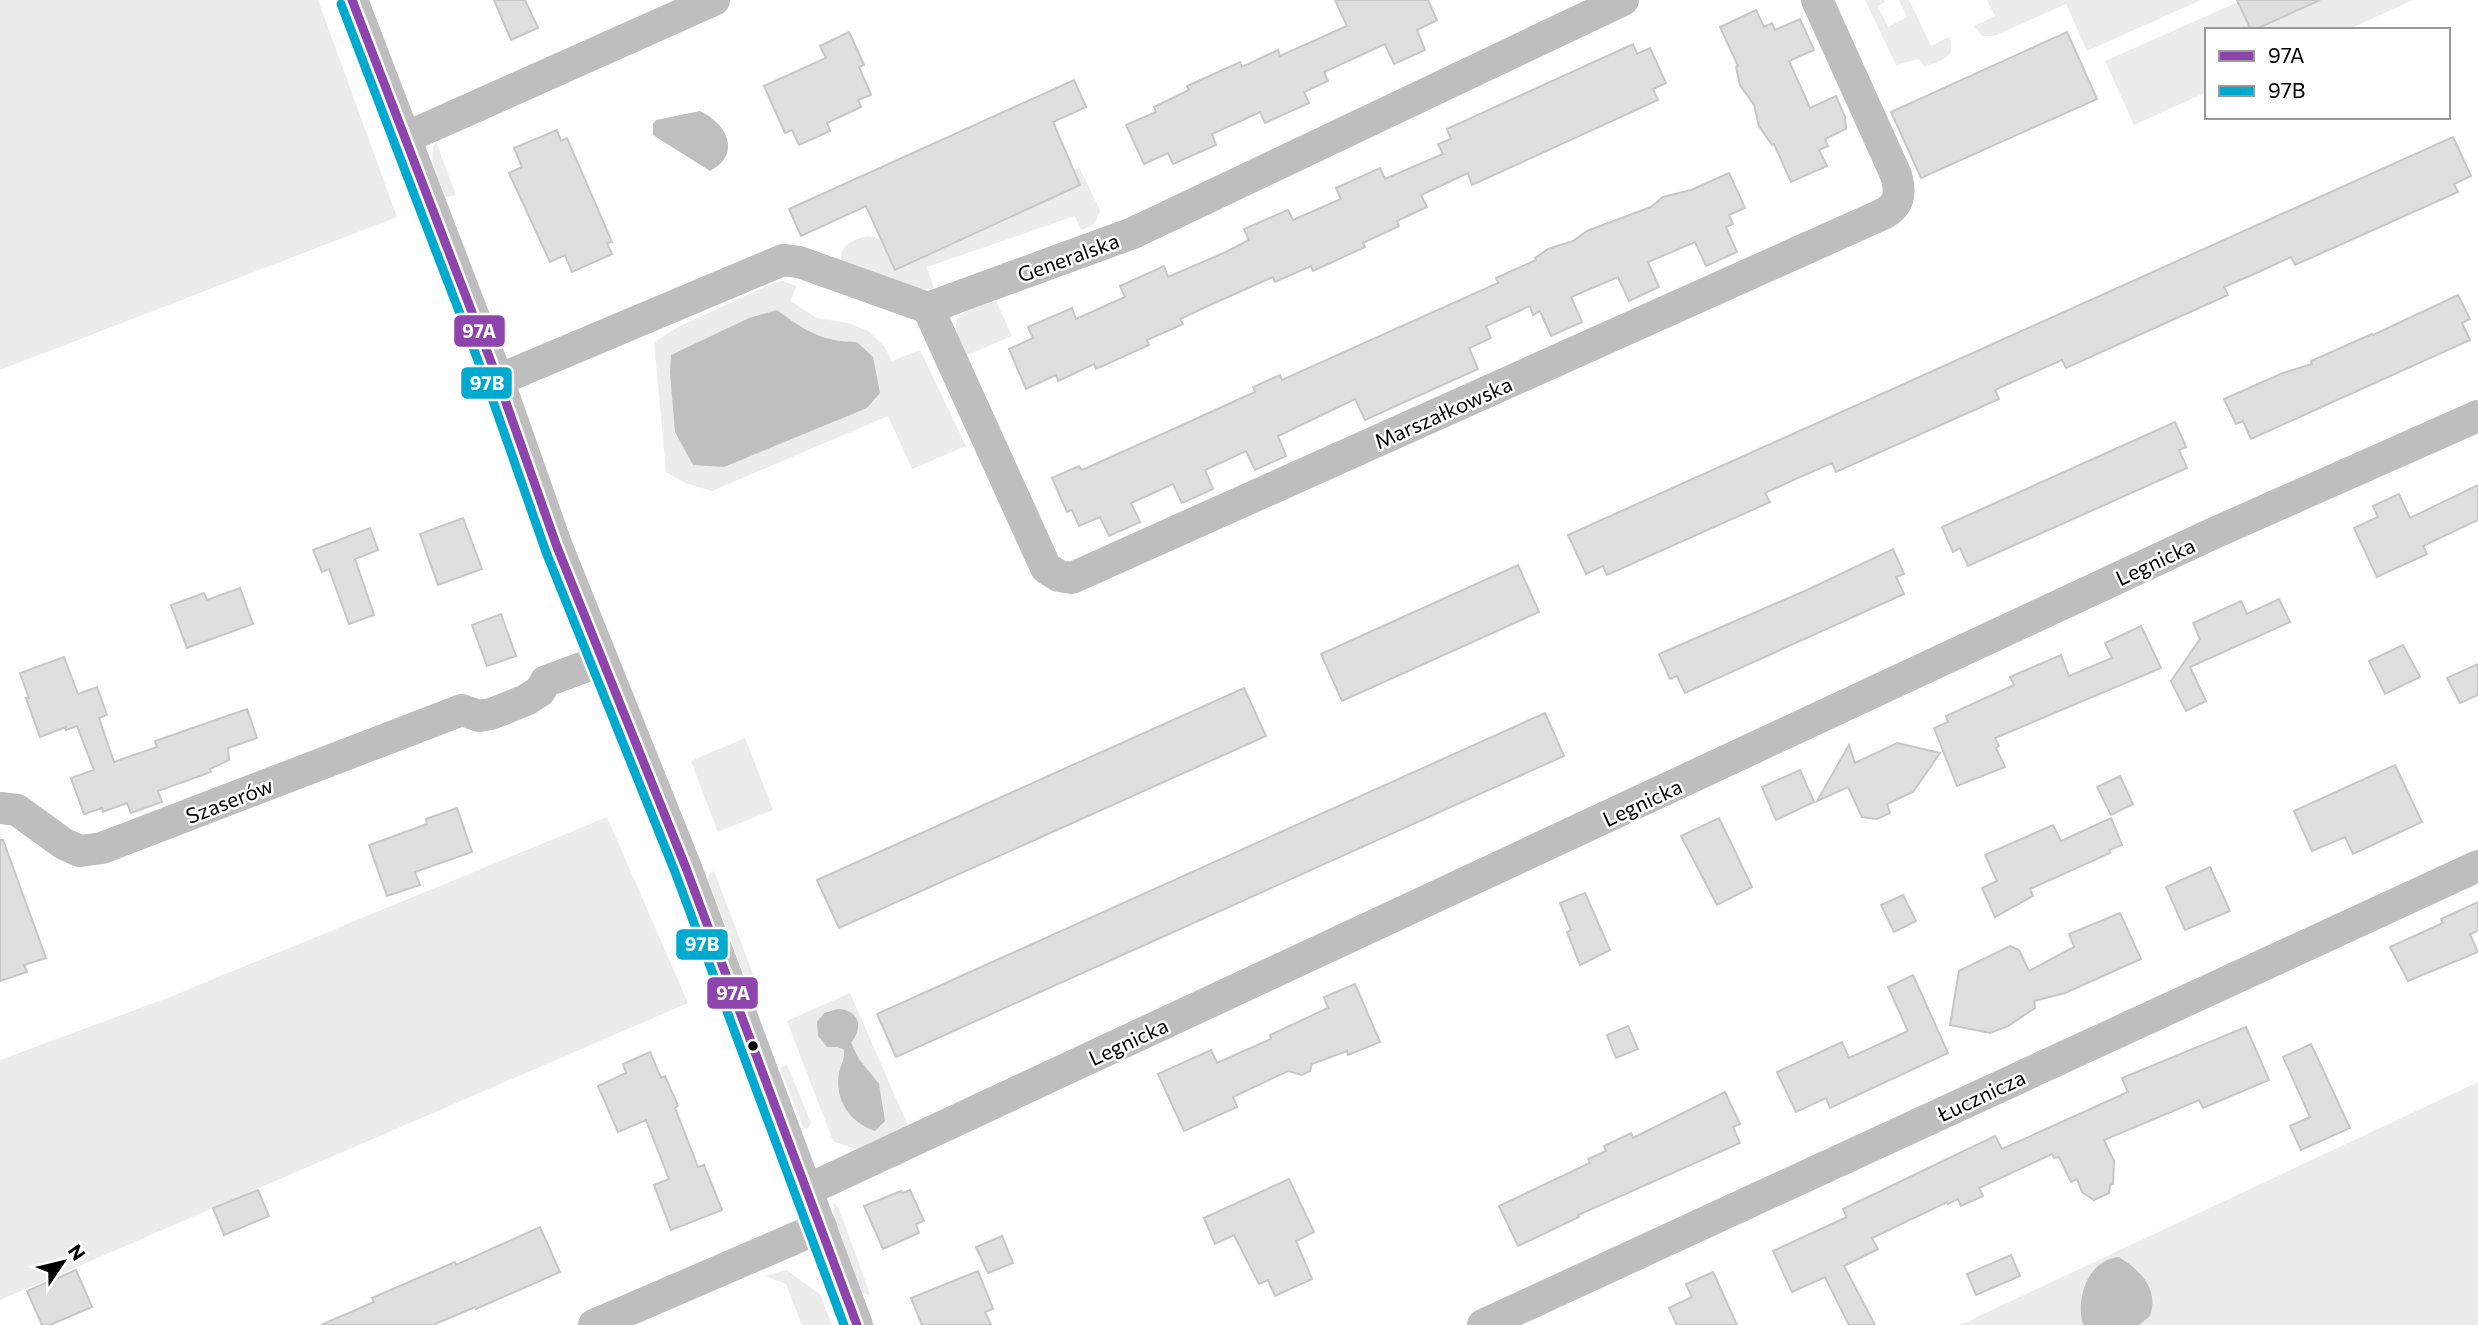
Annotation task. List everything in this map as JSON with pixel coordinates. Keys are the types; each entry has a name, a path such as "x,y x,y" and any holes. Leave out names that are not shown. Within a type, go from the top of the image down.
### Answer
{"street":[{"path":"352,0 498,380 557,547 686,869 857,1325"},
{"path":"405,138 714,0"},
{"name":"Generalska","path":"928,308 1133,233 1623,0"},
{"name":"Marszałkowska","path":"928,308 1046,568 1059,576 1072,578 1888,211 1899,198 1896,176 1817,0"},
{"path":"498,380 783,260 799,262 928,308"},
{"name":"Legnicka","path":"807,1190 2200,540 2478,416"},
{"name":"Szaserów","path":"0,808 17,810 64,844 80,851 102,848 462,710 479,716 491,715 526,700 540,691 546,681 601,661"},
{"name":"Łucznicza","path":"1483,1325 2478,866"},
{"path":"594,1325 821,1227"}],"shaded area":[{"path":"0,0 318,0 397,217 0,370"},
{"path":"1865,0 1884,0 1885,2 1878,6 1888,27 1907,17 1899,0 1909,0 1931,46 1949,37 1949,54 1946,58 1924,67 1919,59 1896,65"},
{"path":"1987,0 2201,0 2087,51 2066,4 1994,36 1982,36 1974,26 1995,16"},
{"path":"2320,0 2413,0 2351,28 2258,28"},
{"path":"2238,2 2250,28 2205,28 2205,93 2134,125 2105,61"},
{"path":"700,111 717,123 727,140 726,156 710,171 653,135 653,124 656,120"},
{"path":"436,142 456,195 446,197 437,177 432,156"},
{"path":"1079,167 1100,210 1095,224 1081,230 1075,216 927,267 934,288 920,290 841,262 845,247 864,237 874,237 884,245 895,269 1080,185 1074,170"},
{"path":"783,281 796,286 791,301 816,318 849,323 868,331 884,346 892,361 920,350 966,446 912,469 888,416 712,491 685,483 666,472 654,342 680,326"},
{"path":"996,301 1012,336 965,356 957,331 956,323 959,317 972,309"},
{"path":"777,310 814,334 834,340 857,342 873,357 880,393 867,408 724,467 693,465 675,432 671,355 749,318"},
{"path":"745,738 773,810 718,832 691,761"},
{"path":"607,817 688,1003 0,1300 0,1060 170,997"},
{"path":"714,871 756,982 748,984 708,880"},
{"path":"850,993 909,1128 860,1151 833,1141 787,1021"},
{"path":"838,1009 851,1012 855,1016 858,1025 851,1043 859,1059 879,1084 885,1121 875,1131 851,1116 842,1101 838,1083 844,1050 827,1047 818,1036 817,1022 824,1013"},
{"path":"787,1065 811,1123 808,1128 804,1129 780,1068"},
{"path":"2478,1082 2478,1325 1960,1325"},
{"path":"834,1202 839,1209 870,1294 862,1293 833,1217"},
{"path":"2119,1257 2141,1275 2150,1289 2150,1316 2139,1325 2083,1325 2081,1303 2086,1282 2099,1265"},
{"path":"786,1270 820,1294 832,1325 802,1325 786,1284 766,1276"}],"building":[{"path":"494,0 525,0 538,28 511,40"},
{"path":"1335,0 1428,0 1437,20 1417,30 1425,50 1394,64 1385,44 1324,72 1328,81 1304,92 1309,103 1265,123 1260,112 1212,134 1216,145 1173,164 1168,153 1144,164 1126,125 1156,112 1154,107 1189,90 1187,86 1240,62 1242,67 1278,50 1280,56 1347,26"},
{"path":"2237,0 2320,0 2258,28 2250,28"},
{"path":"1756,10 1764,27 1772,23 1775,30 1800,19 1814,50 1789,61 1810,108 1836,96 1845,117 1846,129 1825,139 1828,146 1819,150 1827,166 1791,182 1774,144 1772,145 1759,126 1754,105 1740,85 1738,66 1720,27"},
{"path":"849,32 864,65 859,67 871,95 858,100 861,107 827,123 830,131 799,145 792,130 785,133 764,86 826,58 820,46"},
{"path":"2067,32 2097,99 1921,178 1891,112"},
{"path":"1633,44 1637,54 1650,48 1666,83 1653,89 1658,100 1472,185 1468,173 1421,195 1427,207 1397,221 1399,226 1363,243 1365,247 1313,271 1311,266 1275,282 1273,277 1210,305 1180,319 1183,324 1147,340 1149,345 1096,369 1094,364 1058,381 1056,375 1026,389 1009,349 1033,338 1028,327 1072,308 1076,319 1125,297 1120,286 1164,266 1168,277 1226,252 1249,240 1244,229 1288,210 1293,220 1341,199 1336,188 1380,168 1385,179 1443,154 1438,144 1451,139 1447,129"},
{"path":"1074,80 1086,107 1053,122 1080,185 895,270 866,206 801,236 789,209"},
{"path":"557,130 561,141 567,138 612,242 607,243 612,254 572,272 565,255 550,262 509,173 522,167 514,148"},
{"path":"2453,137 2471,176 2454,184 2458,192 2295,265 2291,257 2224,287 2228,295 2066,368 2062,360 2012,382 1995,390 1999,399 1836,472 1832,463 1800,477 1765,493 1770,502 1607,575 1603,566 1586,574 1568,535"},
{"path":"1729,173 1745,208 1729,215 1733,224 1726,227 1737,252 1706,266 1695,242 1648,262 1659,287 1629,301 1618,277 1571,297 1582,322 1551,336 1540,311 1533,315 1530,306 1486,326 1491,338 1469,348 1478,369 1365,420 1355,399 1278,436 1286,456 1255,470 1246,451 1205,470 1213,489 1182,503 1173,484 1131,503 1140,522 1109,536 1100,517 1079,526 1072,510 1067,512 1052,478 1079,466 1082,470 1255,392 1253,387 1280,375 1282,380 1498,283 1496,278 1536,260 1535,258 1548,249 1573,241 1587,231 1651,207 1663,197 1691,190"},
{"path":"2458,295 2470,319 2462,323 2470,340 2251,439 2243,421 2236,424 2224,399 2283,373 2312,364 2311,361"},
{"path":"2175,422 2186,447 2179,450 2187,468 1968,566 1960,548 1953,552 1942,527"},
{"path":"2478,485 2478,520 2423,546 2427,554 2377,577 2354,528 2378,517 2373,506 2399,494 2410,518"},
{"path":"463,518 482,569 438,585 420,534"},
{"path":"370,528 378,550 355,559 374,615 349,624 329,569 322,572 313,550"},
{"path":"1893,549 1904,574 1896,577 1904,594 1685,693 1677,676 1670,679 1659,654 1807,590"},
{"path":"1518,565 1539,612 1342,701 1321,654"},
{"path":"240,588 253,624 187,648 171,605 204,593 207,600"},
{"path":"2279,599 2290,622 2190,667 2206,701 2186,711 2171,681 2200,639 2193,623 2241,601 2247,614"},
{"path":"501,614 516,656 487,666 472,625"},
{"path":"2141,626 2161,668 1995,738 1999,746 1996,748 2005,767 1957,786 1934,728 1948,722 1946,716 2014,685 2010,677 2061,655 2069,676 2112,658 2105,643"},
{"path":"2403,645 2420,677 2385,694 2369,661"},
{"path":"64,657 78,694 97,687 107,715 99,718 114,762 157,747 155,741 247,709 257,738 228,748 229,760 210,769 211,772 158,791 162,802 131,813 127,803 103,812 102,808 84,814 71,778 94,770 77,726 66,730 66,727 40,737 20,673"},
{"path":"2478,664 2478,695 2460,703 2447,678"},
{"path":"1244,688 1266,736 839,928 817,880"},
{"path":"1545,713 1564,756 896,1057 877,1014"},
{"path":"1897,743 1940,753 1913,792 1887,804 1890,813 1877,819 1862,817 1848,787 1817,801 1849,745 1855,763"},
{"path":"2395,765 2422,822 2353,854 2345,837 2312,851 2294,811"},
{"path":"1800,770 1814,802 1776,820 1762,787"},
{"path":"2120,776 2133,804 2111,815 2097,787"},
{"path":"457,808 472,852 415,872 420,885 387,896 369,845 427,824 426,819"},
{"path":"1719,818 1752,887 1717,905 1681,836"},
{"path":"2111,818 2122,845 2030,889 2033,896 1995,917 1982,888 1997,881 1985,855 2053,825 2061,841"},
{"path":"0,840 3,840 46,958 24,965 27,972 0,981"},
{"path":"2210,867 2230,911 2185,930 2166,887"},
{"path":"1585,893 1610,950 1580,965 1567,932 1571,930 1560,903"},
{"path":"1903,895 1916,921 1894,932 1881,905"},
{"path":"2478,902 2478,931 2470,934 2478,952 2408,981 2390,947 2443,923 2441,919"},
{"path":"2120,913 2141,959 2065,993 2034,1001 2035,1008 2008,1026 1990,1033 1950,1025 1959,971 2010,946 2019,950 2029,971 2074,947 2069,934"},
{"path":"1913,975 1948,1053 1830,1108 1826,1098 1796,1112 1777,1072 1842,1042 1849,1058 1908,1031 1888,987"},
{"path":"1355,984 1380,1042 1348,1055 1347,1051 1312,1064 1310,1071 1302,1075 1288,1071 1233,1097 1237,1107 1184,1131 1158,1074 1211,1050 1217,1063 1271,1039 1270,1035 1328,1008 1324,997"},
{"path":"1628,1026 1638,1049 1616,1058 1607,1035"},
{"path":"2246,1027 2269,1080 2203,1108 2199,1100 2104,1140 2114,1161 2113,1184 2110,1185 2109,1193 2094,1200 2082,1192 2077,1179 2071,1182 2059,1157 2054,1158 2052,1154 1979,1188 1983,1196 1961,1206 1958,1199 1948,1204 1947,1202 1872,1238 1878,1249 1844,1266 1875,1325 1849,1325 1825,1277 1792,1292 1773,1251 1847,1217 1843,1209 1995,1136 2002,1149 2128,1092 2122,1078"},
{"path":"2311,1044 2350,1128 2301,1150 2290,1126 2310,1117 2283,1057"},
{"path":"650,1052 661,1078 665,1076 678,1106 675,1108 698,1167 704,1165 722,1210 671,1230 654,1185 669,1179 646,1120 618,1132 598,1086 626,1073 623,1064"},
{"path":"1725,1092 1740,1124 1733,1127 1740,1143 1578,1215 1579,1217 1518,1246 1499,1206 1590,1163 1588,1159 1606,1151 1604,1146 1631,1133 1633,1138"},
{"path":"1289,1179 1314,1232 1296,1241 1312,1279 1275,1296 1268,1280 1259,1284 1234,1235 1215,1244 1204,1218"},
{"path":"258,1190 269,1216 224,1235 213,1208"},
{"path":"910,1190 924,1221 916,1224 919,1233 883,1249 864,1206"},
{"path":"540,1227 560,1272 433,1325 321,1325 374,1302 372,1298 455,1262 456,1265"},
{"path":"1002,1236 1013,1263 988,1273 976,1247"},
{"path":"2011,1255 2020,1276 1976,1295 1967,1274"},
{"path":"76,1270 92,1307 50,1325 42,1325 27,1291"},
{"path":"978,1271 993,1309 985,1312 991,1325 922,1325 911,1298"},
{"path":"1713,1272 1737,1325 1677,1325 1669,1308 1692,1297 1686,1284"}],"transit line":[{"name":"97A","path":"352,0 498,380 557,547 686,868 857,1325"},
{"name":"97B","path":"341,4 487,384 546,552 675,872 844,1325"}]}
